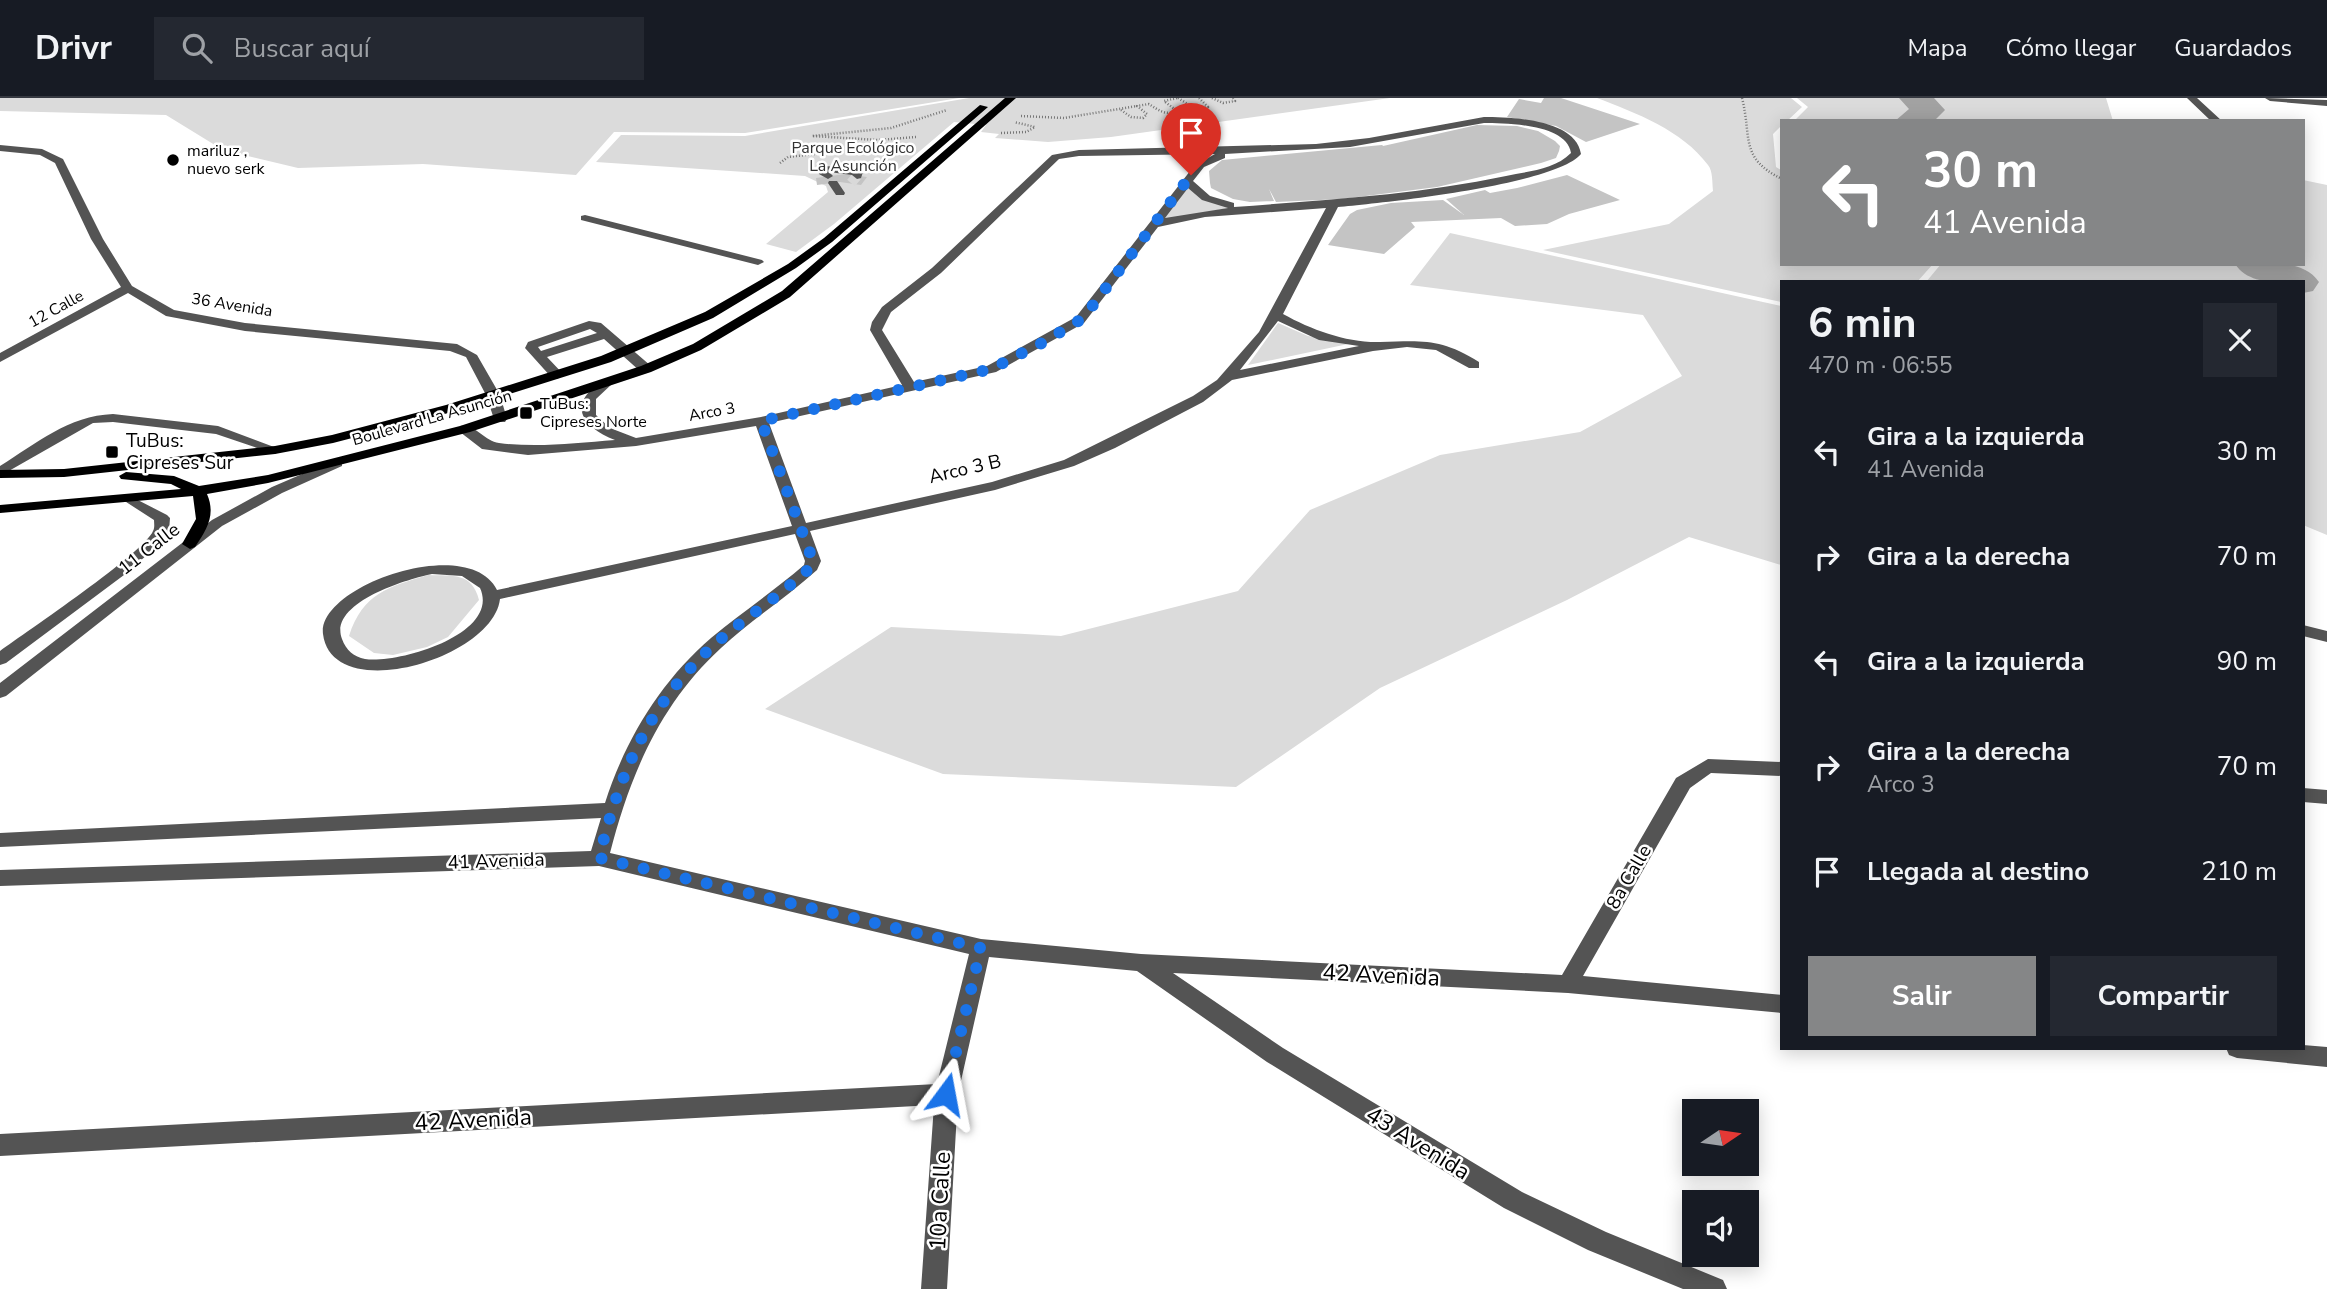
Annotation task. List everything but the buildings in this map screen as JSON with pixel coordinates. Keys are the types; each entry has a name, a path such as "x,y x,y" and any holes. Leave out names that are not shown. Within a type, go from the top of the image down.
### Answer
{"main road":[{"name":"Boulevard La Asunción","path":"0,473 64,473 275,450 396,423 494,395 626,351 709,315 792,266 853,218 993,98"},
{"name":"Boulevard La Asunción","path":"0,509 199,492 337,463 500,419 646,369 697,347 746,320 809,277 1011,98"},
{"path":"697,347 709,315"},
{"path":"64,473 157,477 174,480 199,492 206,509 203,521 190,544"}],"street":[{"path":"2192,98 2215,119"},
{"path":"2270,98 2325,105"},
{"path":"911,389 876,330 882,313 918,288 1056,157 1079,153 1242,152 1385,140 1487,120 1543,126 1559,133 1575,147 1576,155 1555,168 1443,192 1198,212 1155,224"},
{"name":"36 Avenida","path":"0,148 42,152 59,161 97,239 128,288 170,313 245,327 392,339 435,346 441,354 458,362 474,363 494,395"},
{"path":"1165,152 1186,158 1195,167 1208,159 1242,152"},
{"name":"Arco 3","path":"465,429 487,446 528,450 636,442 761,421 991,369 1080,320 1187,182 1195,167"},
{"path":"840,193 824,174 825,169 858,172 857,176"},
{"path":"1187,182 1206,198 1227,205 1255,209"},
{"name":"Arco 3 B","path":"492,596 995,485 1069,463 1110,445 1198,399 1231,376 1276,315 1334,203"},
{"path":"585,218 758,262"},
{"name":"12 Calle","path":"0,358 128,288"},
{"path":"1276,315 1303,330 1323,337 1375,345"},
{"path":"557,375 539,356 606,334 646,369"},
{"path":"1231,376 1375,345 1416,342 1457,353 1474,365"},
{"path":"606,383 590,398 588,413 594,424 607,432 636,442"},
{"path":"494,395 500,419"},
{"path":"0,473 76,425 91,419 113,418 218,430 275,450"},
{"path":"599,858 611,810 636,744 663,701 713,645 811,567 813,561 761,421"},
{"name":"11 Calle","path":"0,692 218,523 253,503 337,463"},
{"name":"11 Calle","path":"0,659 118,572 150,545 161,531 162,518 130,500"},
{"path":"455,569 473,574 486,583 492,596 489,611 478,627 458,642 433,655 405,663 378,665 355,661 338,652 332,638 334,623 344,608 361,593 408,573 455,569"},
{"path":"2305,631 2327,637"},
{"name":"8a Calle","path":"1568,984 1683,783 1708,766 1780,769"},
{"path":"2305,795 2327,797"},
{"path":"0,840 611,810"},
{"name":"41 Avenida","path":"0,878 599,858 981,948"},
{"name":"42 Avenida","path":"981,948 1142,963 1568,984 1780,1004"},
{"name":"10a Calle","path":"934,1289 946,1094 981,948"},
{"name":"43 Avenida","path":"1142,963 1275,1055 1513,1200 1597,1241 1714,1289"},
{"path":"2256,1050 2327,1057"},
{"name":"42 Avenida","path":"0,1145 946,1094"}],"path":[{"path":"1015,115 1064,118 1178,98 1196,109 1208,107 1199,98"},
{"path":"1212,98 1224,103 1235,101 1233,98"},
{"path":"1742,98 1747,144 1764,169 1780,178"},
{"path":"1149,103 1162,113 1177,111 1164,101"},
{"path":"1121,109 1131,117 1147,116 1137,106"},
{"path":"919,136 878,140 812,136 891,128 954,109"},
{"path":"995,132 1026,132 1035,127 1008,120 1035,117"},
{"path":"850,151 912,148"},
{"path":"780,163 788,157 816,154"}],"green space":[{"path":"0,98 959,98 745,133 614,132 576,175 423,164 298,168 223,150 166,115 0,111"},
{"name":"Parque Ecológico La Asunción","path":"969,98 1390,98 1111,137 1048,142 995,138 999,134 981,132 986,125 954,122 834,224 796,252 766,244 828,192 826,186 805,176 596,162 621,135 745,136"},
{"path":"1597,98 1791,98 1802,107 1789,119 1780,119 1780,127 1773,134 1776,167 1780,169 1780,266 1931,266 1919,280 1780,280 1780,302 1543,250 1669,224 1713,191 1710,168 1697,153 1672,132"},
{"path":"1797,98 2106,98 2112,119 1796,119 1808,107"},
{"path":"2305,180 2327,185 2327,535 2305,526 2305,280 1928,280 1939,266 2305,266"},
{"path":"1189,186 1234,207 1162,220"},
{"path":"1450,233 1780,306 1780,565 1689,537 1567,600 1380,688 1236,787 943,774 765,709 891,627 1061,636 1238,591 1310,510 1440,455 1580,432 1682,376 1643,315 1410,285"},
{"path":"1278,323 1308,336 1353,343 1248,365"},
{"path":"428,575 460,577 472,584 479,600 448,637 427,647 393,655 374,653 349,636 362,610 379,594"}],"waterway":[{"path":"1914,119 1929,110 1915,98"},
{"path":"2259,266 2294,280"}],"tunnel":[{"path":"851,183 857,176"}],"place":[{"name":"mariluz , nuevo serk","path":"173,160"},
{"name":"TuBus: Cipreses Norte","path":"526,413"},
{"name":"TuBus: Cipreses Sur","path":"112,452"}],"route":[{"path":"946,1094 981,948 599,858 611,810 636,744 663,701 713,645 811,567 813,561 761,421 991,369 1042,343 1080,320 1191,175"}]}
